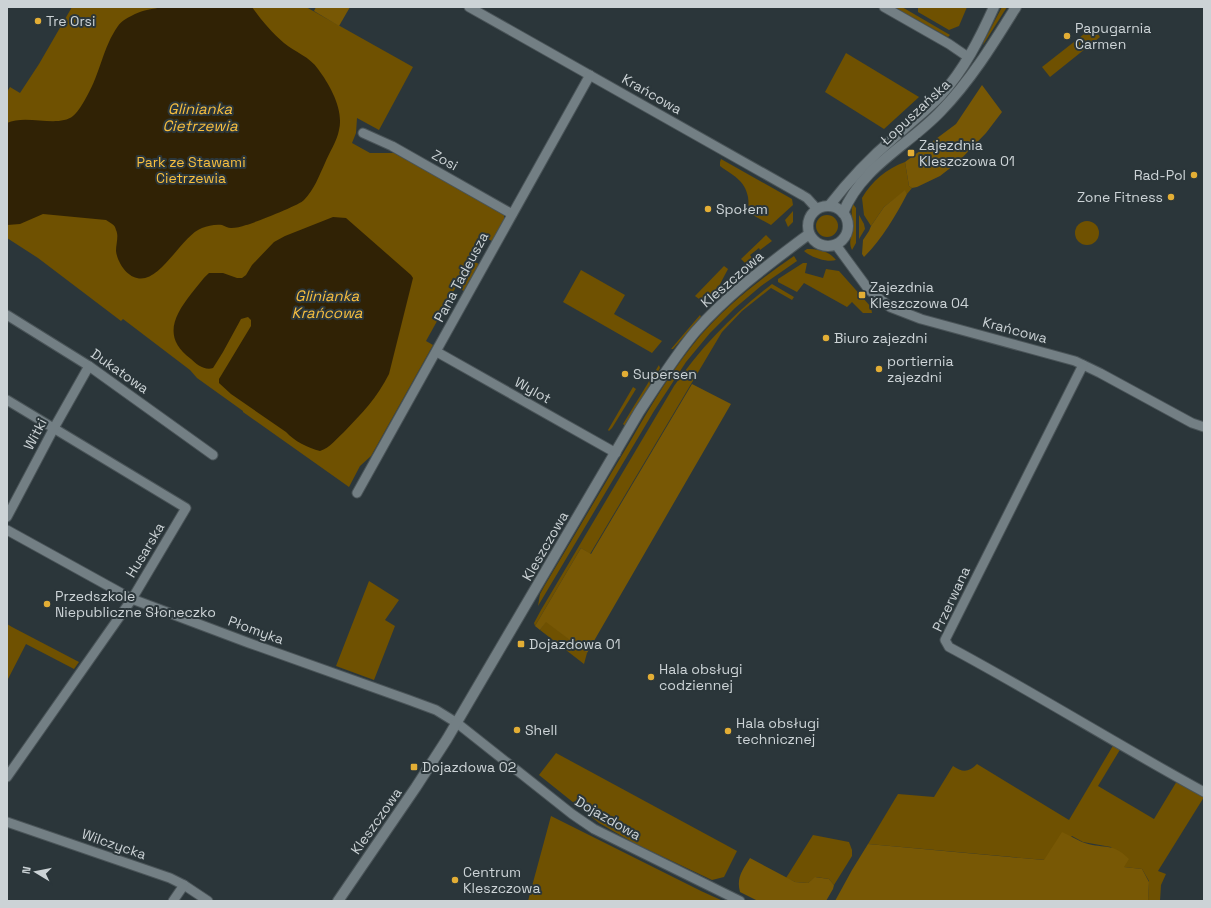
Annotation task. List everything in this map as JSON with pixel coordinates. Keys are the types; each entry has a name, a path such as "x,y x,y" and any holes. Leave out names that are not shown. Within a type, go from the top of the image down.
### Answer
{"main road":[{"name":"Łopuszańska","path":"829,206 867,162 941,95 968,57 994,7"},
{"name":"Łopuszańska","path":"843,214 854,191 873,170 935,117 966,83 986,55 1016,7"},
{"path":"829,206 837,208 843,214 848,225 847,233 843,240 836,244 827,246 818,244 809,234 808,220 817,209 829,206"},
{"name":"Kleszczowa","path":"338,901 416,788 457,723 668,367 694,333 720,306 809,234"}],"street":[{"name":"Krańcowa","path":"469,7 802,195 807,198 817,209"},
{"path":"884,7 949,44 968,57"},
{"name":"Pana Tadeusza","path":"357,494 590,75"},
{"name":"Zosi","path":"363,133 392,146 512,214"},
{"name":"Krańcowa","path":"836,244 869,290 890,307 918,318 1068,359 1083,365 1192,423 1204,427"},
{"name":"Dukatowa","path":"7,315 89,366 213,455"},
{"name":"Wylot","path":"437,352 616,453"},
{"name":"Przerwana","path":"1083,365 945,640 949,647 998,673 1204,792"},
{"name":"Witki","path":"7,517 89,366"},
{"name":"Husarska","path":"7,400 186,508 132,598 7,777"},
{"name":"Płomyka","path":"7,530 132,598 261,647 436,710 457,723"},
{"name":"Dojazdowa","path":"457,723 572,814 594,829 740,901"},
{"name":"Wilczycka","path":"7,822 170,878 184,885 208,901"},
{"path":"173,901 184,885"}],"green space":[{"name":"Park ze Stawami Cietrzewia","path":"72,7 306,7 413,67 379,130 357,118 356,133 352,143 370,153 394,153 504,214 504,219 492,241 484,237 471,260 479,264 479,268 464,291 456,287 426,341 433,345 371,456 360,466 349,487 197,378 190,370 123,319 121,321 38,258 7,238 7,92 10,87 20,93 39,64"},
{"path":"894,7 902,7 950,35 948,37"},
{"path":"918,7 967,7 959,26 949,30 918,12"},
{"path":"1002,7 1007,7 983,45 984,41"},
{"path":"1093,27 1100,37 1050,77 1042,67"},
{"path":"846,53 919,97 884,129 825,92"},
{"path":"721,159 792,199 793,205 771,225 749,213 748,197 744,186 737,178 720,166"},
{"path":"905,162 909,186 912,188 907,194 905,191 884,207 871,226 864,215 862,198 870,186 880,176"},
{"path":"853,204 856,208 856,243 852,250 850,242 853,227"},
{"path":"793,211 793,222 788,227 785,220"},
{"path":"827,215 835,218 838,226 835,234 827,237 819,234 816,226 819,218"},
{"path":"859,215 865,229 859,239"},
{"path":"1087,221 1092,222 1098,228 1098,238 1092,244 1087,245 1082,244 1076,238 1075,233 1076,228 1082,222"},
{"path":"766,235 772,241 750,255 752,258 745,263 741,259"},
{"path":"807,249 823,251 830,254 836,260 828,261 815,257 804,251"},
{"path":"794,256 797,261 761,286 735,308 710,333 686,362 654,411 538,606 540,594 545,585 663,386 681,361 700,336 721,314 756,283"},
{"path":"803,263 807,263 805,273 823,278 826,269 839,271 871,307 872,313 863,313 852,302 847,307 804,283 797,292 778,282 778,279"},
{"path":"724,266 728,269 719,286 703,302 695,296"},
{"path":"581,270 625,295 614,314 662,341 652,353 563,302"},
{"path":"772,284 794,297 792,300 771,288 742,311 722,332 590,554 581,548 535,626 534,623 541,610 674,386 695,358 719,331 744,307"},
{"path":"700,315 701,317 673,349 671,349"},
{"path":"659,365 660,368 625,426 623,424"},
{"path":"633,387 636,389 609,431 608,430"},
{"path":"369,581 399,600 385,620 395,626 374,680 336,666"},
{"path":"546,621 587,653 584,664 540,630"},
{"path":"7,624 79,662 74,669 26,644 8,679"},
{"path":"1114,744 1121,748 1098,786 1154,819 1177,781 1204,797 1158,871 1166,874 1161,885 1160,901 1148,901 1149,881 1142,869 1124,867 1111,847 1083,842 1072,836 1045,860 868,844 898,794 934,797 953,766 960,770 966,771 977,764 1069,820"},
{"path":"556,753 737,851 724,877 712,880 634,843 599,823 539,775"},
{"path":"551,816 701,891 723,901 528,901"},
{"path":"813,835 849,842 852,850 852,856 834,885 829,879 816,877 808,883 795,882 786,878"}],"shaded area":[{"path":"316,7 350,7 339,26 314,11"},
{"path":"982,85 1002,112 986,133 958,162 940,176 917,187 912,188 909,186 905,162 956,124"},
{"path":"905,190 907,194 893,219 877,243 864,257 862,254 863,240 871,226 884,207"},
{"path":"692,384 731,404 587,653 546,622 540,630 535,626 581,548 591,554"},
{"path":"1062,832 1082,842 1112,848 1123,853 1129,859 1124,867 1142,869 1149,882 1148,901 835,901 868,844 1044,860"},
{"path":"750,858 795,882 808,883 815,877 829,879 834,885 833,889 826,901 758,901 740,892 739,887 741,874"}],"water":[{"name":"Glinianka Cietrzewia","path":"162,7 252,7 259,17 280,39 315,65 327,82 335,98 340,114 340,122 335,143 316,183 304,200 276,214 240,227 230,228 217,225 202,228 194,232 154,274 146,278 137,278 129,274 120,263 116,251 117,235 115,228 106,220 43,214 20,224 7,225 7,123 23,120 59,121 73,116 81,107 91,88 109,43 119,24 125,19 138,13"},
{"name":"Glinianka Krańcowa","path":"333,217 346,218 413,278 389,374 379,391 363,412 333,443 320,451 297,441 231,394 219,383 219,379 251,326 251,320 248,317 241,319 223,352 213,368 210,369 198,365 182,351 174,335 174,327 179,311 209,273 223,273 237,278 242,278 274,242 285,236"}],"place":[{"name":"Tre Orsi","path":"38,21"},
{"name":"Papugarnia Carmen","path":"1067,36"},
{"name":"Zajezdnia Kleszczowa 01","path":"911,153"},
{"name":"Rad-Pol","path":"1194,175"},
{"name":"Zone Fitness","path":"1171,197"},
{"name":"Społem","path":"708,209"},
{"name":"Zajezdnia Kleszczowa 04","path":"862,295"},
{"name":"Biuro zajezdni","path":"826,338"},
{"name":"portiernia zajezdni","path":"879,369"},
{"name":"Supersen","path":"625,374"},
{"name":"Przedszkole Niepubliczne Słoneczko","path":"47,604"},
{"name":"Dojazdowa 01","path":"521,644"},
{"name":"Hala obsługi codziennej","path":"651,677"},
{"name":"Shell","path":"517,730"},
{"name":"Hala obsługi technicznej","path":"728,731"},
{"name":"Dojazdowa 02","path":"414,767"},
{"name":"Centrum Kleszczowa","path":"455,880"}]}
